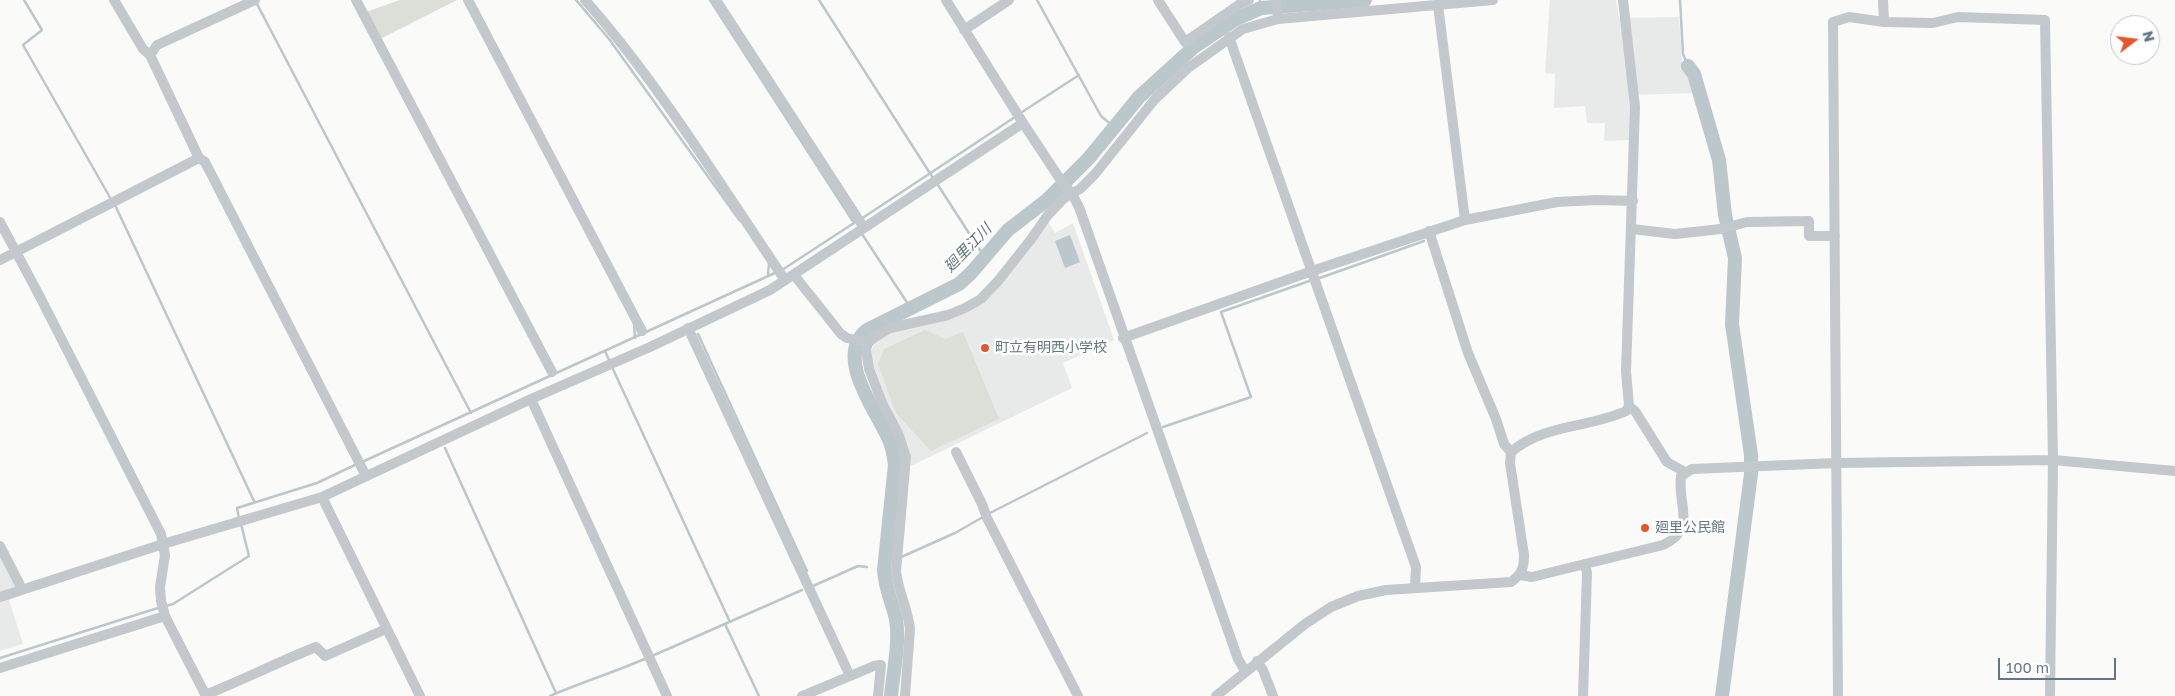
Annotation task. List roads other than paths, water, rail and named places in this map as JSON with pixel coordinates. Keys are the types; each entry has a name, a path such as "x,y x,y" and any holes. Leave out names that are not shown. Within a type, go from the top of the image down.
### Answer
{"street":[{"path":"114,0 143,49 150,55 199,158 205,162 366,476"},
{"path":"356,0 552,372"},
{"path":"468,0 642,331"},
{"path":"585,0 609,27 693,142 784,274 841,334 848,338 868,343"},
{"path":"716,0 860,226"},
{"path":"946,0 1019,118 1060,179 1071,192 1078,207 1238,659 1245,671"},
{"path":"964,30 1009,0"},
{"path":"1158,0 1185,42 1240,4 1249,0"},
{"path":"1276,0 1278,16"},
{"path":"905,696 910,629 909,618 898,584 897,556 906,457 898,433 883,404 869,369 866,350 868,343 890,328 948,315 965,308 981,298 998,281 1047,216 1064,198 1095,174 1155,99 1188,68 1243,29 1278,16 1493,0"},
{"path":"1216,696 1304,624 1331,607 1358,596 1415,588 1511,582 1520,575 1524,567 1524,555 1510,463 1511,452 1522,442 1537,435 1626,412 1629,406 1626,370 1636,106 1622,0"},
{"path":"1883,0 1884,22"},
{"path":"150,55 157,45 253,1"},
{"path":"1438,5 1465,220"},
{"path":"1838,696 1833,22 1849,17 1884,22 1933,23 1958,17 2045,20 2053,460 2050,696"},
{"path":"1230,37 1416,567 1415,588"},
{"path":"0,597 163,544 322,497 530,399 611,364 770,290 784,274 935,181 1019,118"},
{"path":"0,260 17,253 199,158"},
{"path":"1123,338 1314,277 1429,231 1465,220 1557,202 1633,201"},
{"path":"1632,229 1675,234 1721,229 1747,222 1809,221 1809,236 1835,236"},
{"path":"0,222 161,534 165,555 160,587 161,601 165,614 205,695 316,647 324,656 386,629"},
{"path":"1429,231 1468,353 1496,419 1504,444 1511,452"},
{"path":"688,328 850,676"},
{"path":"530,399 667,696"},
{"path":"1629,406 1635,411 1667,462 1685,472"},
{"path":"956,452 1078,696"},
{"path":"1520,575 1532,577 1663,545 1676,539 1683,530 1684,517 1679,486 1681,476 1692,469 1836,463 2053,460 2169,471"},
{"path":"322,497 420,696"},
{"path":"0,546 22,589"},
{"path":"1583,696 1587,573 1585,564"},
{"path":"0,668 165,614"},
{"path":"1257,661 1263,670 1273,696"},
{"path":"802,696 874,666 881,665 878,696"}],"waterway":[{"path":"24,0 42,30 23,45 112,201"},
{"path":"576,0 609,39 740,221"},
{"path":"710,0 854,223 782,270"},
{"path":"819,0 933,178"},
{"path":"1037,0 1101,116 1114,127"},
{"path":"1260,0 1261,8"},
{"name":"廻里江川","path":"891,696 897,648 897,628 884,570 895,465 890,442 868,401 856,370 855,355 858,342 867,330 959,284 1008,230 1047,200 1089,158 1139,97 1194,47 1236,19 1261,8 1365,0"},
{"path":"1680,0 1683,54 1688,66"},
{"path":"257,4 471,413"},
{"path":"1688,66 1694,74 1719,160 1725,215 1735,258 1732,324 1751,455 1751,474 1722,696"},
{"path":"1019,114 1079,75"},
{"path":"861,219 1015,117"},
{"path":"936,182 985,258"},
{"path":"115,205 254,501"},
{"path":"862,234 910,307"},
{"path":"1317,279 1424,241"},
{"path":"768,275 769,262"},
{"path":"362,462 777,272"},
{"path":"1163,427 1251,397 1221,312 1312,280"},
{"path":"634,324 635,338"},
{"path":"698,334 807,571"},
{"path":"605,351 610,362"},
{"path":"612,367 730,622"},
{"path":"988,514 1147,433"},
{"path":"445,448 556,693"},
{"path":"239,519 237,508 317,483 357,464"},
{"path":"899,558 955,533 983,517"},
{"path":"166,606 173,604 249,556 241,524"},
{"name":"廻里江川","path":"884,557 893,557"},
{"path":"813,586 858,566 867,567"},
{"name":"廻里江川","path":"879,569 884,570"},
{"path":"652,656 802,590"},
{"path":"0,658 161,607"},
{"path":"725,624 759,696"},
{"path":"550,696 647,658"}],"place":[{"name":"町立有明西小学校","path":"985,348"},
{"name":"廻里公民館","path":"1645,528"}]}
